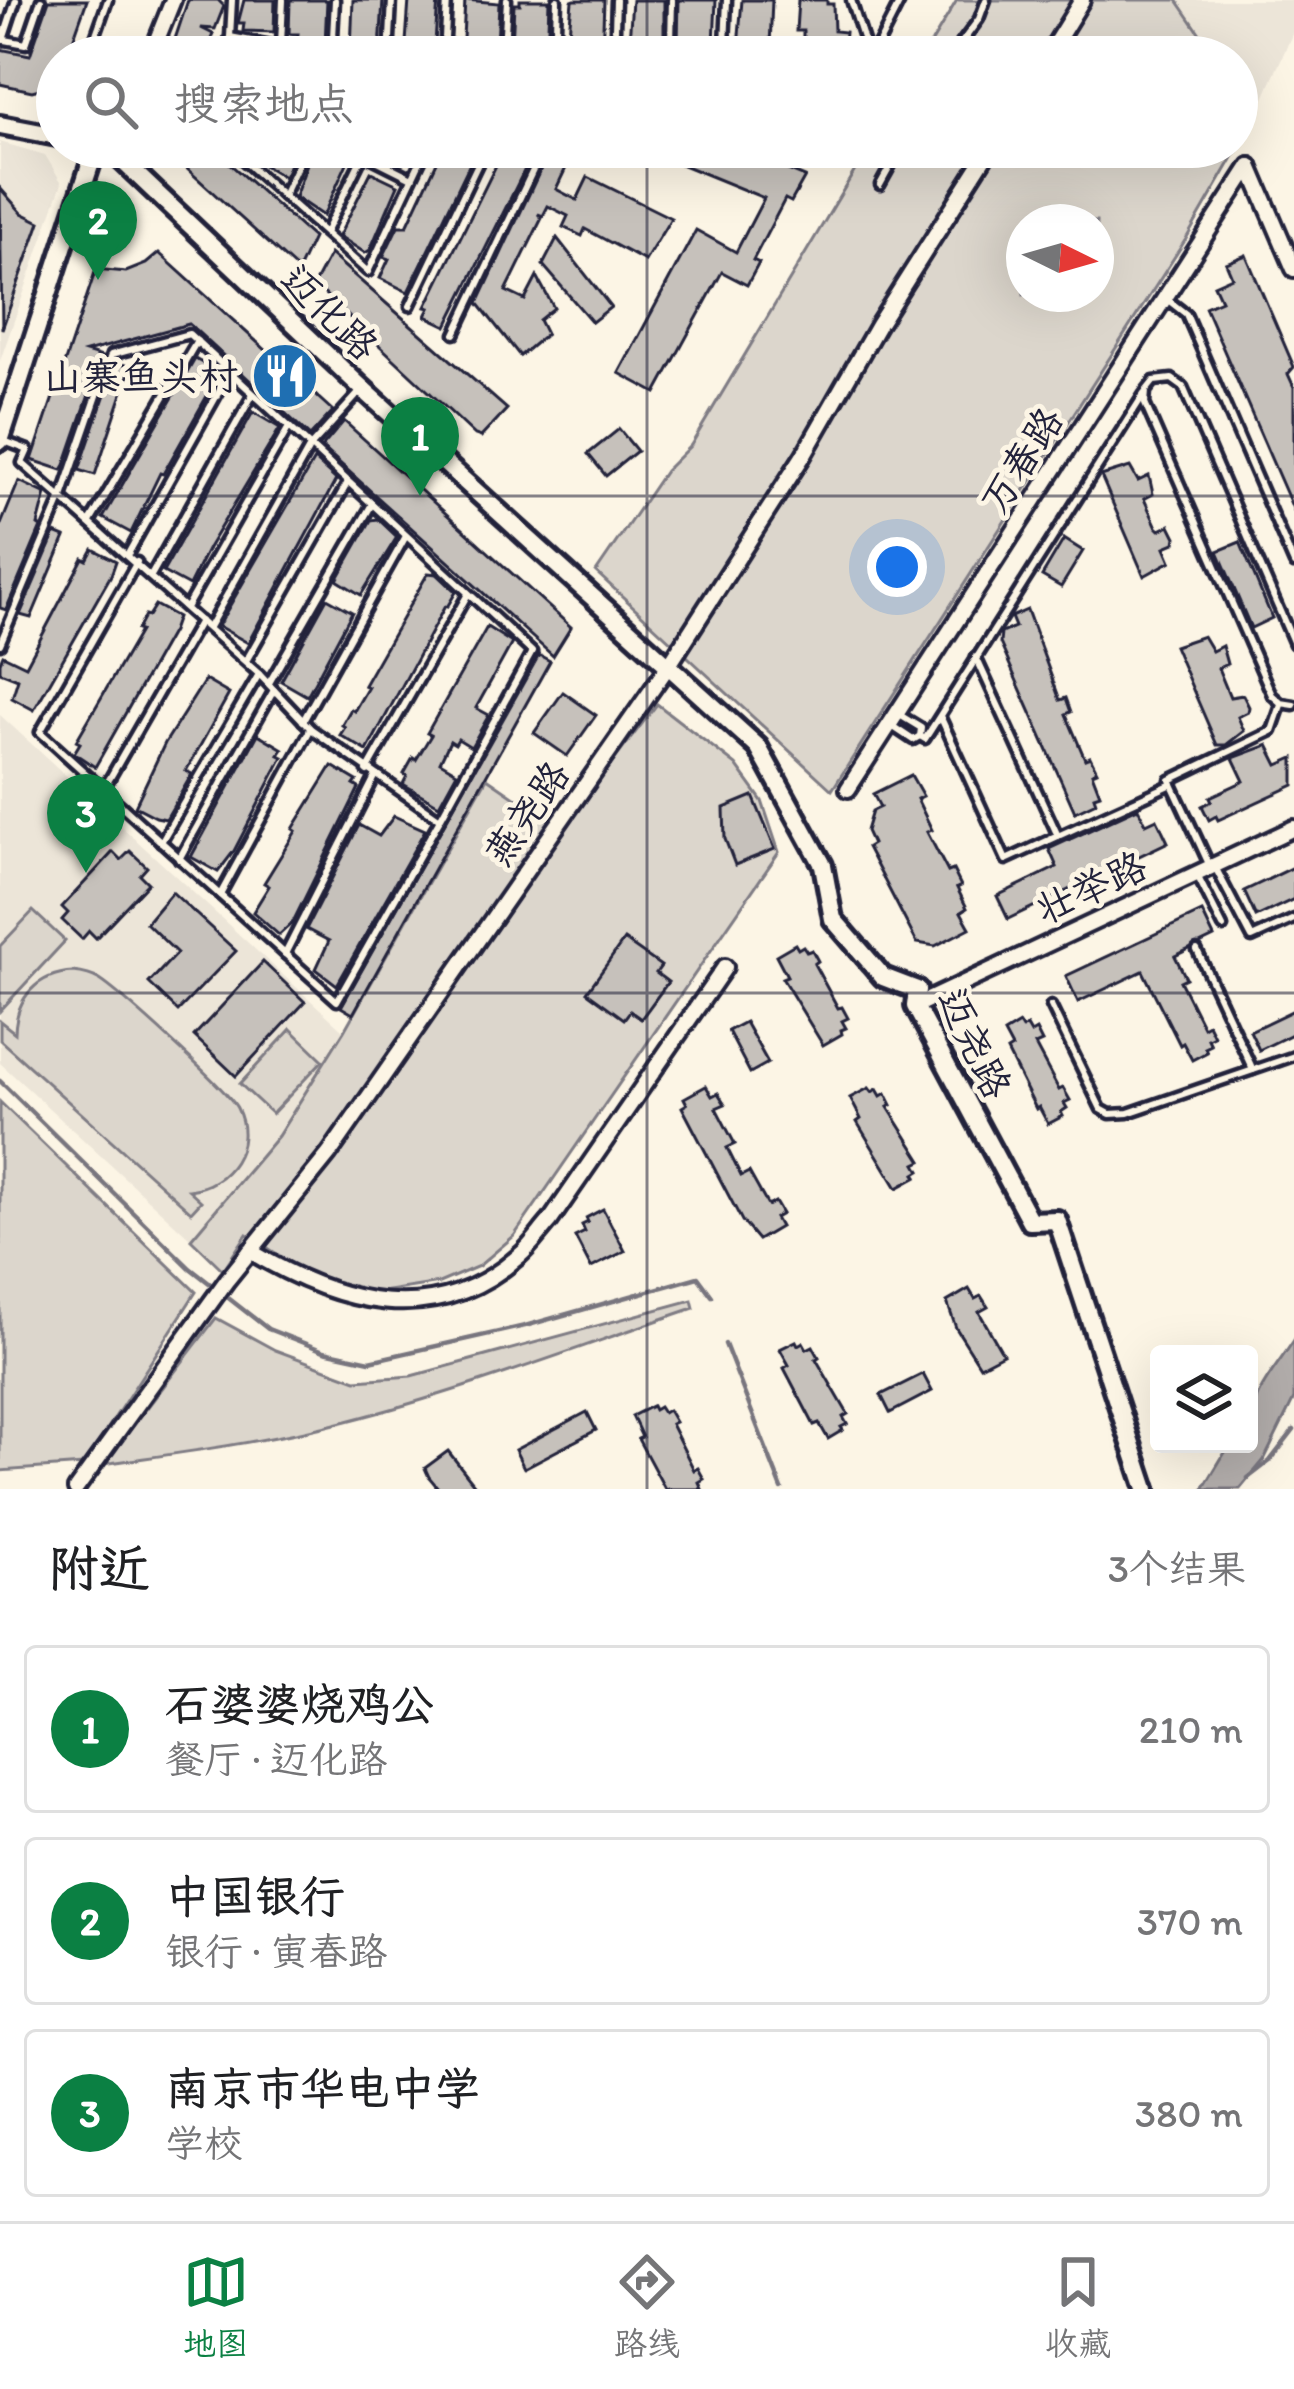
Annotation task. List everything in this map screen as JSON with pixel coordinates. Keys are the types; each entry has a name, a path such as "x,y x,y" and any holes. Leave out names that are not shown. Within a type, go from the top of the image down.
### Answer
{"street":[{"path":"158,36 173,0"},
{"path":"1060,36 1082,0"},
{"path":"0,125 36,132"},
{"path":"0,440 90,168"},
{"name":"迈化路","path":"131,168 363,389 669,665"},
{"name":"燕尧路","path":"76,1489 226,1280 329,1154 669,665 978,168"},
{"name":"万春路","path":"848,789 1249,168"},
{"name":"万春路","path":"1251,168 1294,269"},
{"name":"迈尧路","path":"669,665 758,747 824,865 832,919 884,977 916,990 915,1006 1030,1221 1057,1220 1146,1489"},
{"name":"壮举路","path":"915,1006 1294,828"},
{"path":"250,1251 310,1284 345,1297 391,1305 463,1290 493,1274 519,1257 550,1221 725,968"}],"lane":[{"path":"16,0 2,40 26,44 41,0"},
{"path":"95,36 108,0"},
{"path":"230,36 232,0"},
{"path":"281,36 283,0"},
{"path":"334,36 335,0"},
{"path":"390,36 392,0"},
{"path":"445,36 447,0"},
{"path":"505,36 507,0"},
{"path":"556,36 557,0"},
{"path":"615,36 616,0"},
{"path":"671,36 672,0"},
{"path":"725,36 727,0"},
{"path":"851,0 863,36"},
{"path":"881,36 901,0"},
{"path":"966,36 986,0"},
{"path":"252,168 368,272 417,168"},
{"path":"283,196 296,168"},
{"path":"325,233 358,168"},
{"path":"395,168 412,178"},
{"path":"410,306 476,168"},
{"path":"455,334 534,168"},
{"path":"880,185 889,168"},
{"path":"1165,298 1186,314 1294,564"},
{"path":"0,644 62,497 111,355 189,334 532,652 337,1001 40,732 137,562"},
{"path":"91,522 197,341"},
{"path":"128,554 230,372"},
{"path":"920,736 925,739 1146,391 1160,379 1172,379 1183,387 1294,644"},
{"path":"208,628 310,447 363,389"},
{"path":"1146,391 1148,410 1272,695 1281,704 1294,705"},
{"path":"152,575 253,394"},
{"path":"186,608 289,427"},
{"path":"0,440 28,450 22,463 152,575 311,729 440,819"},
{"path":"246,662 349,482"},
{"path":"179,859 372,504"},
{"path":"304,721 406,536"},
{"path":"367,771 468,594"},
{"path":"103,790 200,620"},
{"path":"976,657 1058,836"},
{"path":"161,842 259,674"},
{"path":"1223,927 1207,869 1171,780 1272,731 1281,704"},
{"path":"940,716 1006,860 1172,784"},
{"path":"893,718 920,728 920,736"},
{"path":"893,718 913,740 920,736"},
{"path":"220,895 311,729"},
{"path":"285,954 376,777"},
{"path":"1207,869 1252,938 1294,919"},
{"path":"1197,950 1253,1070"},
{"path":"1051,1006 1102,1109 1110,1114 1128,1113 1294,1056"}],"shaded area":[{"path":"957,0 1177,0 1202,36 936,36"},
{"path":"1177,0 1294,0 1294,30 1258,112 1258,36 1202,36"},
{"path":"0,142 36,152 36,168 53,168 62,183 0,361"},
{"path":"856,168 1227,168 832,790 596,572 665,471 691,445"},
{"path":"657,704 736,765 762,801 779,852 514,1236 479,1266 439,1283 369,1294 298,1268 247,1234 223,1270 191,1239 278,1136 344,1031 487,778 562,829"},
{"path":"0,715 344,1031 278,1136 191,1239 0,1063"},
{"path":"33,911 65,941 0,1011 0,946"},
{"path":"73,972 111,988 195,1063 237,1108 243,1136 235,1162 216,1181 189,1190 201,1201 191,1212 0,1040 0,1021 15,1033 19,1009 31,990 49,977"},
{"path":"291,1029 323,1060 272,1114 240,1084"},
{"path":"0,1102 196,1292 84,1465 0,1471"},
{"path":"692,1300 694,1308 391,1409 287,1435 104,1464 216,1318 275,1350 356,1380 412,1376"},
{"path":"1294,1340 1294,1399 1264,1460 1240,1489 1203,1489 1225,1453 1258,1453 1258,1395"}],"building":[{"path":"49,0 87,0 74,36 37,36"},
{"path":"188,0 218,0 224,6 215,29 201,28 212,36 176,36"},
{"path":"244,0 275,0 274,32 243,31 244,23 238,23"},
{"path":"290,0 327,0 325,36 289,34"},
{"path":"353,0 383,0 381,36 352,36"},
{"path":"409,0 438,0 435,36 406,36"},
{"path":"465,0 499,3 497,36 463,36"},
{"path":"520,0 549,0 548,36 513,36 514,4"},
{"path":"604,0 603,36 569,36 572,1"},
{"path":"632,0 664,0 664,36 629,36"},
{"path":"679,0 716,0 714,36 678,36"},
{"path":"742,0 772,0 770,36 739,36"},
{"path":"798,0 827,0 833,4 834,31 845,32 845,36 803,36 803,31 796,31"},
{"path":"36,38 36,90 0,84 0,49 30,55"},
{"path":"186,168 235,168 313,238 298,270"},
{"path":"305,168 345,168 323,216 295,197"},
{"path":"434,168 468,168 408,292 380,278 389,259 383,257 398,226 407,226"},
{"path":"495,168 526,168 447,326 426,316 430,308 426,307"},
{"path":"541,168 566,168 556,189 577,200 588,177 671,218 645,261 585,229 582,236 563,227 568,216 548,206 543,216 538,214 542,218 506,291 525,300 537,277 554,308 539,320 546,334 520,356 478,303"},
{"path":"690,168 783,168 805,177 791,202 785,199 753,260 759,263 747,285 722,272 656,393 619,373 696,230 736,252 764,198"},
{"path":"371,172 398,185 365,253 339,236"},
{"path":"0,188 22,213 40,222 2,329"},
{"path":"557,238 611,307 592,322 543,265"},
{"path":"159,253 333,411 310,436 189,324 86,352 102,357 65,465 62,470 32,460 96,269 126,272"},
{"path":"330,254 507,409 481,437 314,284"},
{"path":"1246,255 1294,367 1288,374 1294,387 1294,511 1205,307 1221,300 1214,285 1232,277 1226,263"},
{"path":"195,359 220,373 160,473 131,533 103,518"},
{"path":"116,362 131,367 95,475 79,470"},
{"path":"253,412 280,428 189,586 163,572"},
{"path":"344,421 571,627 553,656 322,447"},
{"path":"619,429 637,451 606,476 588,454"},
{"path":"314,460 336,480 248,643 218,626"},
{"path":"1130,467 1138,481 1149,476 1153,494 1144,499 1157,527 1170,525 1176,537 1175,543 1165,547 1171,561 1144,576 1101,476"},
{"path":"19,481 46,494 41,527 6,610 0,608 0,527"},
{"path":"378,519 397,537 361,595 337,580 371,520"},
{"path":"55,533 65,537 31,618 20,615"},
{"path":"1064,539 1083,551 1061,587 1042,576"},
{"path":"1240,542 1272,618 1251,628 1218,551"},
{"path":"93,549 116,561 111,575 34,710 12,698 18,679 0,672 0,662 3,655 26,666 83,558 87,560"},
{"path":"428,573 437,574 456,592 367,751 340,735 342,725 368,687 364,685"},
{"path":"327,598 352,612 307,696 281,681"},
{"path":"155,605 177,617 172,631 95,767 74,753 80,743 76,741 145,615"},
{"path":"1027,610 1060,700 1066,698 1071,712 1066,714 1085,759 1090,757 1097,771 1092,773 1100,794 1094,796 1096,802 1075,812 1000,643 1001,633 1015,627 1011,617"},
{"path":"487,627 512,643 476,708 489,715 471,747 458,739 455,744 450,741 440,762 457,772 439,805 403,784 404,774 431,735 427,733"},
{"path":"1203,636 1212,651 1222,646 1227,664 1218,668 1230,697 1243,695 1249,707 1238,717 1244,731 1226,745 1217,745 1174,646"},
{"path":"539,655 550,661 353,1014 341,1007"},
{"path":"205,680 229,694 186,771 192,774 166,819 156,817 135,806 165,743"},
{"path":"563,692 596,715 567,756 534,733"},
{"path":"258,734 283,749 279,755 283,757 218,872 191,857"},
{"path":"1268,745 1278,765 1294,758 1294,785 1209,820 1202,806 1212,801 1210,797 1244,781 1233,758"},
{"path":"332,766 357,781 354,785 359,788 293,922 279,935 253,912 293,829"},
{"path":"911,775 923,796 917,799 932,830 927,832 961,886 957,888 967,908 961,912 970,928 935,946 917,943 867,847 872,844 866,831 872,811 880,807 873,794"},
{"path":"753,796 775,849 735,865 725,839 724,808"},
{"path":"1138,808 1146,824 1157,819 1168,842 1008,919 997,896 1057,867 1049,849"},
{"path":"394,816 425,830 337,985 316,969 329,941 306,929 359,825 379,836"},
{"path":"130,851 147,867 140,875 148,883 96,938 89,931 82,939 62,920 68,913 62,907 113,852 121,860"},
{"path":"1294,867 1294,899 1256,917 1244,891"},
{"path":"172,892 236,951 178,1011 149,983 177,953 146,923"},
{"path":"1202,912 1214,937 1175,956 1186,978 1180,981 1203,1027 1208,1024 1214,1036 1208,1039 1207,1052 1192,1060 1180,1045 1143,971 1078,1002 1066,976"},
{"path":"624,940 661,966 656,973 668,982 641,1019 630,1011 624,1019 587,992"},
{"path":"795,944 798,949 812,950 818,961 814,964 848,1018 842,1021 846,1028 842,1034 823,1045 782,978 787,976 776,955"},
{"path":"263,962 305,1002 236,1076 194,1036"},
{"path":"1294,1010 1294,1033 1259,1050 1250,1031"},
{"path":"745,1022 768,1063 750,1073 728,1031"},
{"path":"1019,1024 1031,1033 1036,1030 1042,1042 1035,1045 1059,1090 1063,1088 1070,1100 1064,1103 1063,1116 1048,1124 1007,1051 1012,1048 1004,1033"},
{"path":"706,1086 725,1104 716,1108 735,1144 727,1148 741,1176 749,1172 768,1206 775,1202 782,1214 775,1218 780,1227 758,1240 742,1221 682,1107 687,1104 684,1098"},
{"path":"877,1089 881,1096 886,1093 892,1105 888,1107 922,1161 916,1164 917,1177 897,1188 857,1122 861,1119 850,1098"},
{"path":"603,1209 625,1251 591,1268 575,1237 585,1232 586,1218"},
{"path":"969,1289 988,1307 979,1312 1003,1354 980,1366 956,1328 947,1302"},
{"path":"796,1341 807,1349 813,1346 848,1414 843,1417 847,1424 843,1430 828,1439 819,1423 814,1425 784,1368 789,1365 780,1349"},
{"path":"923,1374 932,1391 890,1413 881,1395"},
{"path":"652,1406 663,1413 668,1410 694,1470 698,1468 704,1479 699,1482 702,1489 665,1489 638,1439 642,1437 632,1416"},
{"path":"587,1412 596,1430 524,1468 515,1450"},
{"path":"448,1451 478,1489 439,1489 429,1477 425,1468"}],"waterway":[{"path":"0,1081 190,1268 268,1329 324,1351 370,1361 525,1326 698,1277 712,1296"},
{"path":"725,1344 782,1489"},
{"path":"1248,1478 1270,1461 1294,1430"}],"place":[{"name":"中国银行","path":"98,280"},
{"name":"山寨鱼头村","path":"285,376"},
{"name":"石婆婆烧鸡公","path":"420,496"},
{"name":"南京市华电中学","path":"86,873"}]}
